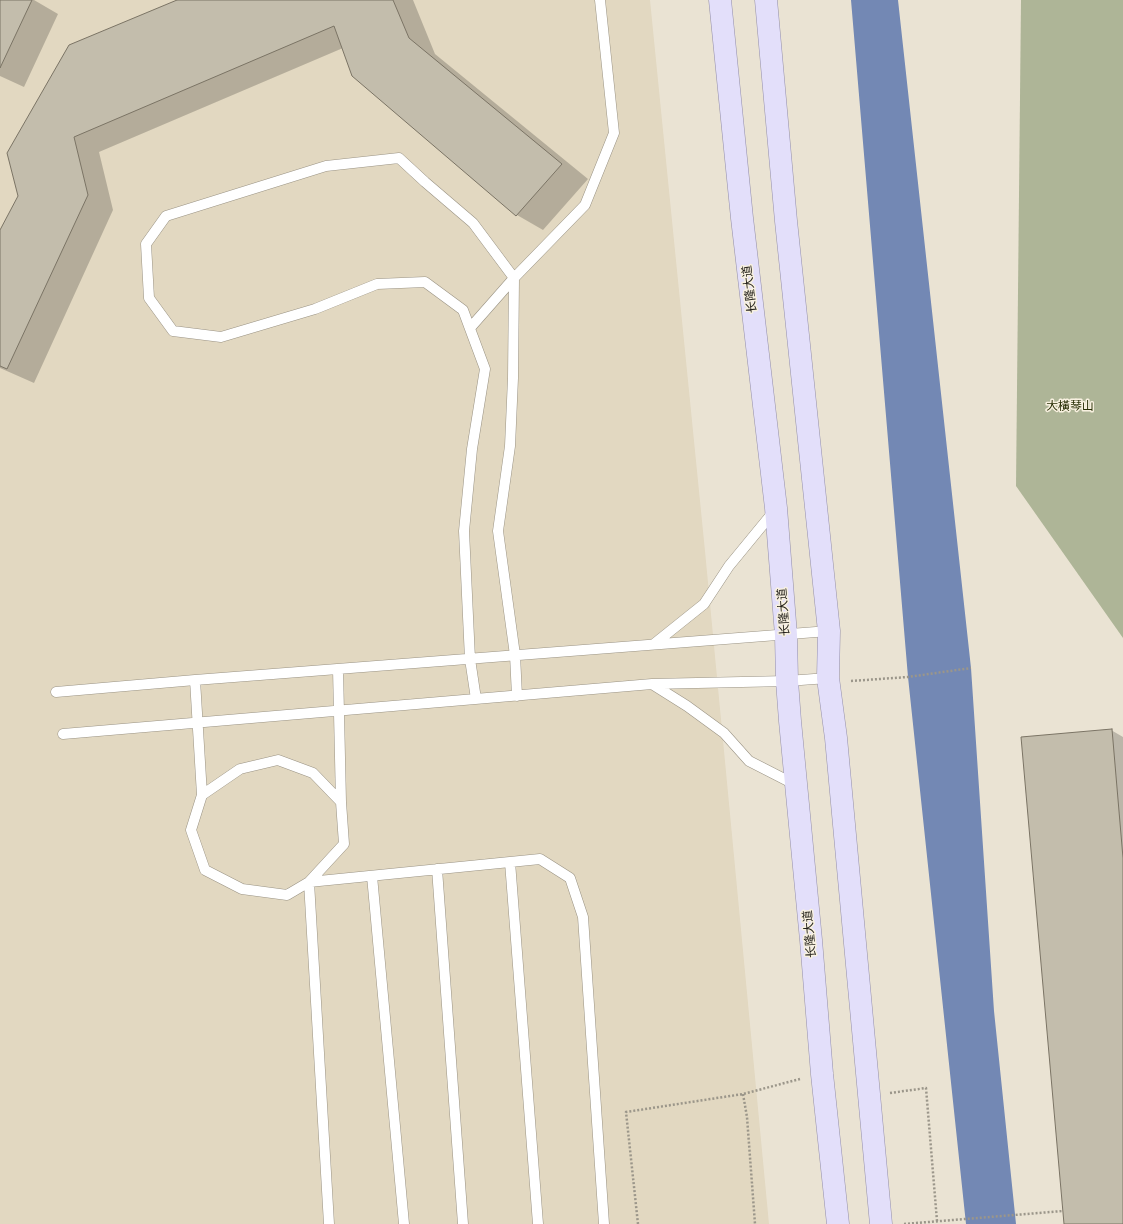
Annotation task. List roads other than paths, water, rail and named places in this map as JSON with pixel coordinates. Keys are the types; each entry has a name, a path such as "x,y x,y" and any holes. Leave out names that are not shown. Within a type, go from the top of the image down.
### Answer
{"main road":[{"name":"长隆大道","path":"720,0 742,218 776,508 786,635 787,681 796,785 822,1074 838,1224"},
{"path":"766,0 786,213 829,631 828,680 836,738 880,1224"}],"lane":[{"path":"470,328 514,278 585,206 614,133 600,0"},
{"path":"476,699 470,659 464,531 472,449 485,369 463,310 425,282 377,284 315,309 221,337 173,331 150,298 146,244 166,216 326,166 399,158 473,223 514,278 513,378 510,446 498,531 515,655 517,696"},
{"path":"654,644 704,604 729,566 776,508"},
{"path":"56,692 829,631"},
{"path":"195,680 202,795 191,830 205,870 242,889 287,895 309,882 344,844 341,802 338,669"},
{"path":"63,734 652,684 828,680"},
{"path":"652,684 724,732 749,761 796,785"},
{"path":"202,795 240,769 278,760 313,773 341,802"},
{"path":"309,882 540,859 570,878 583,917 604,1224"},
{"path":"510,862 538,1224"},
{"path":"437,869 463,1224"},
{"path":"372,876 404,1224"},
{"path":"309,882 329,1224"}],"water":[{"path":"851,0 898,0 971,668 994,1011 1016,1224 966,1224 908,677"}],"park label":[{"name":"大橫琴山","path":"1070,407"}]}
